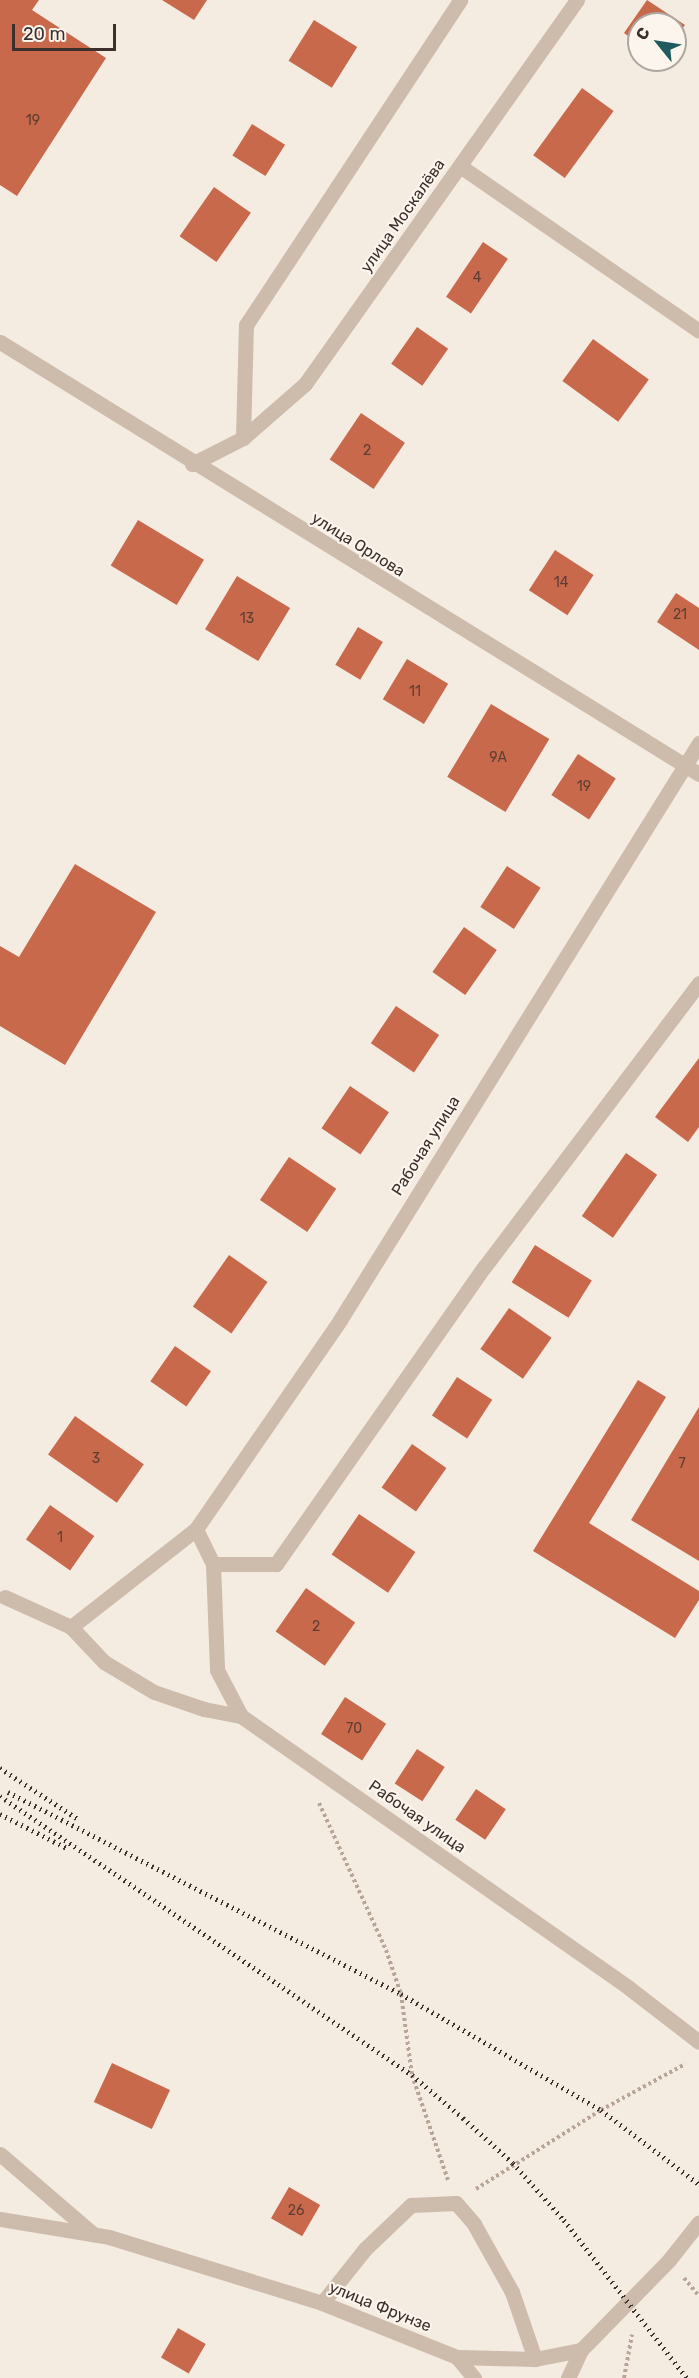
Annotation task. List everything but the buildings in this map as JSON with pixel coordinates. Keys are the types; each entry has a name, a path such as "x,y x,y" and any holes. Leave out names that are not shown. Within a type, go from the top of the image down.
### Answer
{"street":[{"path":"243,438 246,325 460,0"},
{"name":"улица Москалёва","path":"192,464 243,438 305,384 577,0"},
{"path":"460,166 699,331"},
{"name":"улица Орлова","path":"0,342 192,464 682,766 699,774"},
{"name":"Рабочая улица","path":"699,743 682,766 340,1320 196,1529 213,1564 217,1670 241,1716 629,1988 699,2042"},
{"path":"213,1564 276,1564 484,1268 699,983"},
{"path":"71,1627 196,1529"},
{"path":"5,1597 71,1627 104,1662 154,1692 204,1709 241,1716"},
{"path":"0,2154 93,2234"},
{"path":"322,2303 365,2250 411,2205 456,2203 474,2224 512,2292 535,2359"},
{"name":"улица Фрунзе","path":"0,2219 93,2234 322,2303 457,2357 535,2359 581,2350"},
{"path":"568,2378 581,2350 669,2260 699,2222"},
{"path":"457,2357 474,2378"}],"path":[{"path":"317,1798 386,1950 401,1994 412,2076 456,2203 513,2163 688,2062"}],"railway":[{"path":"0,1768 78,1819"},
{"path":"8,1792 401,1994 601,2110 699,2184"},
{"path":"0,1796 412,2075 463,2118 513,2163 564,2220 687,2378"},
{"path":"0,1814 67,1848"}]}
